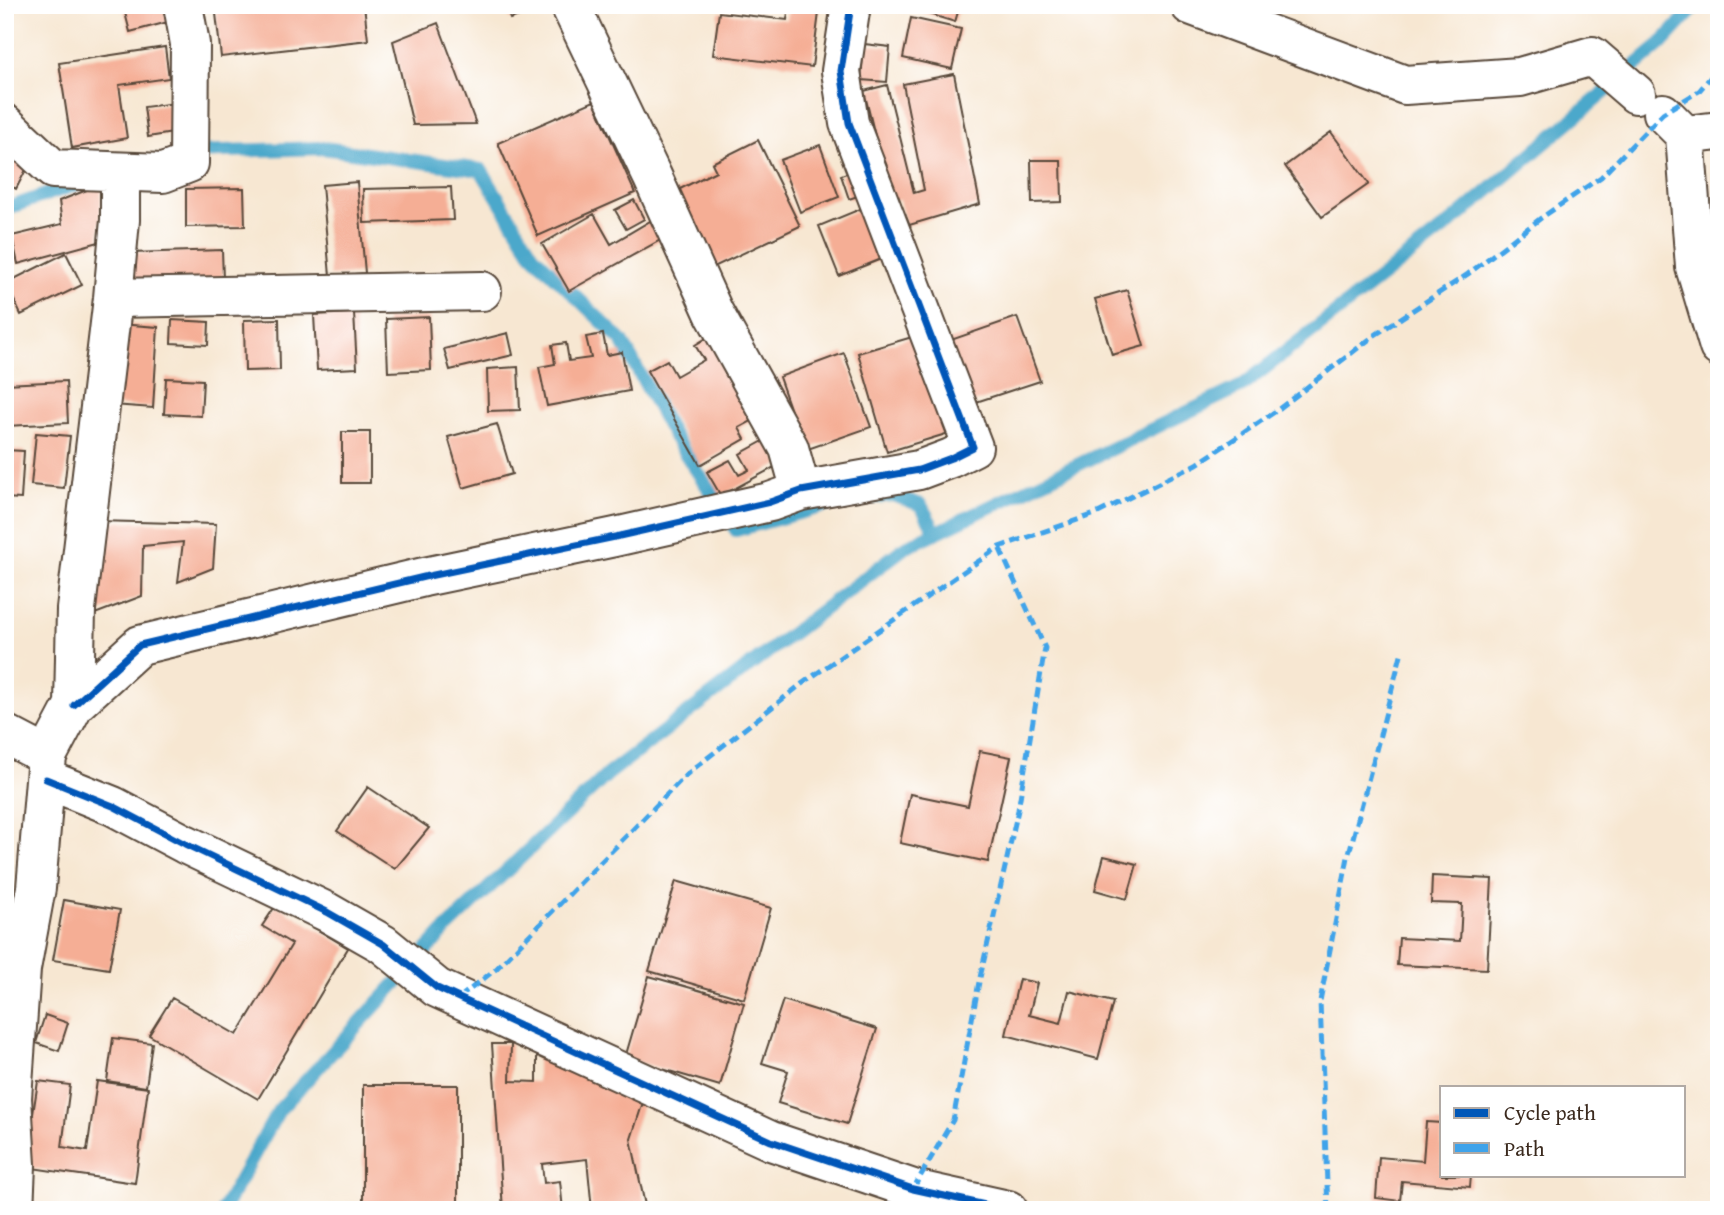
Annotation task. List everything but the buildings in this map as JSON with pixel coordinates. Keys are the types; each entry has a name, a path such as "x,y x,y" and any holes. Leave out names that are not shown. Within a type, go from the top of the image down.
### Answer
{"street":[{"path":"5,124 53,169 163,173 189,163 190,44 183,5"},
{"path":"570,5 714,313 789,448 801,491"},
{"path":"74,705 140,645 424,577 757,505 801,491 919,470 973,447 849,122 841,71 851,5"},
{"path":"1191,5 1405,85 1520,77 1592,56 1676,118 1695,267 1719,347"},
{"path":"15,1210 11,1164 12,1098 21,969 21,886 46,767 74,705 76,609 113,298 120,220 120,173"},
{"path":"113,298 482,291"},
{"path":"5,734 46,767 113,806 327,912 383,944 437,988 771,1141 913,1189 1008,1210"}],"waterway":[{"path":"223,1210 279,1110 448,927 608,774 904,548 1242,386 1453,221 1660,45 1697,5"},
{"path":"190,152 323,148 481,170 533,255 622,341 673,435 736,530 843,501"},
{"path":"5,209 83,182"},
{"path":"866,498 893,495 921,505 936,533"}],"marked path":[{"path":"459,998 496,969 687,774 803,683 999,547 1098,513 1197,464 1276,411 1375,335 1468,274 1541,218 1601,177 1663,113 1699,91 1719,67"},
{"path":"913,1189 953,1120 979,982 1018,810 1045,648 999,547"},
{"path":"1328,1210 1320,1001 1348,857 1402,651"}],"cycle path":[{"path":"74,705 140,645 424,577 770,502 801,491 919,470 973,447 849,123 841,71 851,5"},
{"path":"46,779 113,806 327,912 383,944 437,988 771,1141 913,1189 1008,1210"}]}
